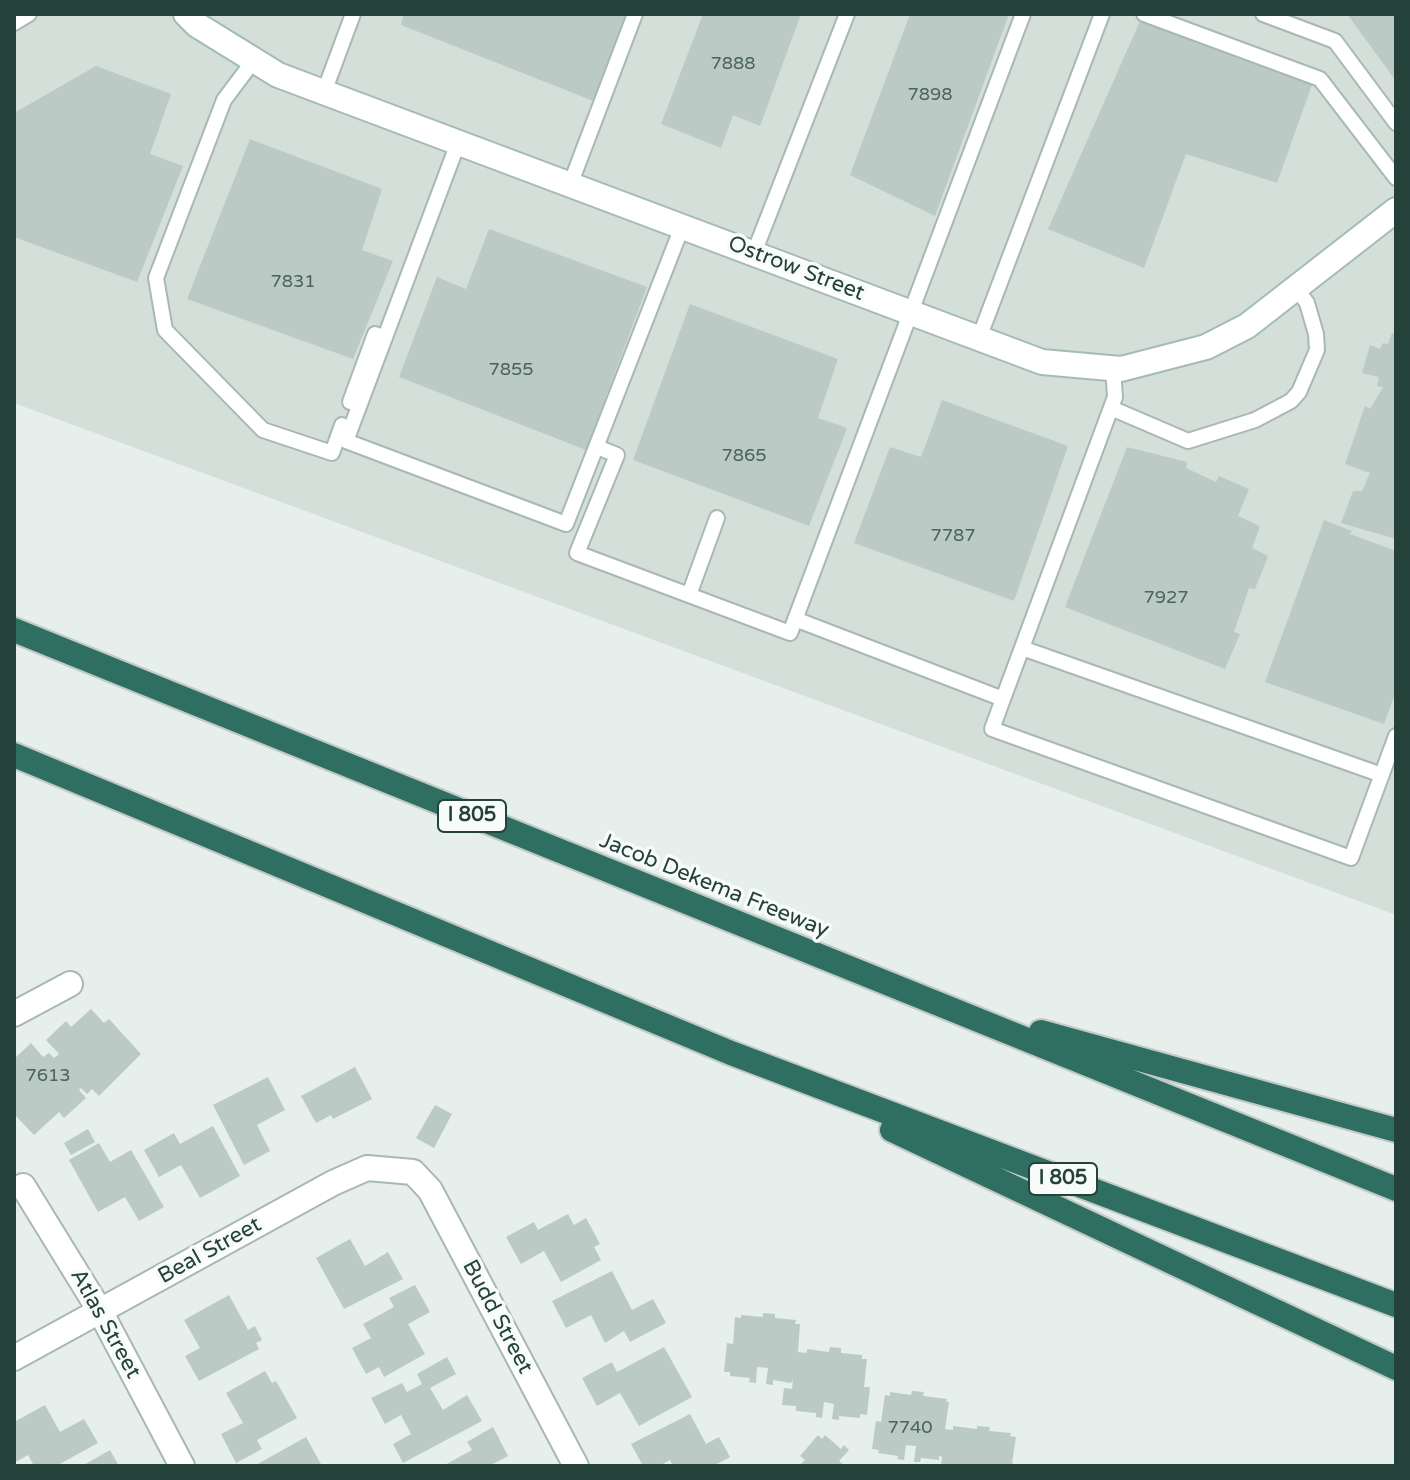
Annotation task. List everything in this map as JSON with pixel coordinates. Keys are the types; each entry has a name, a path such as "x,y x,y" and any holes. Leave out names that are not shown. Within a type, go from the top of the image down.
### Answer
{"highway":[{"name":"Jacob Dekema Freeway","path":"14,630 1396,1189"},
{"name":"I 805","path":"14,755 731,1053 1396,1305"},
{"path":"931,1002 1396,1130"},
{"path":"731,1053 1396,1368"}],"street":[{"name":"Ostrow Street","path":"186,14 197,25 278,75 1042,362 1121,369 1206,347 1247,326 1396,210"},
{"path":"14,1014 70,984"},
{"name":"Beal Street","path":"14,1358 333,1183 367,1168 413,1172"},
{"name":"Budd Street","path":"413,1172 430,1190 576,1466"},
{"name":"Atlas Street","path":"23,1186 100,1311 182,1466"}],"lane":[{"path":"14,23 29,14"},
{"path":"324,92 353,14"},
{"path":"570,185 635,14"},
{"path":"754,253 847,14"},
{"path":"597,447 617,455 577,553 790,633 1023,14"},
{"path":"979,338 1102,14"},
{"path":"1144,14 1320,79 1396,178"},
{"path":"1263,14 1335,41 1396,123"},
{"path":"254,60 224,100 156,278 165,330 263,430 332,453 375,334 385,338"},
{"path":"458,143 346,441 566,524 682,227"},
{"path":"1111,408 1188,441 1255,420 1291,401 1299,392 1317,350 1307,303 1296,288"},
{"path":"1113,368 1115,397 992,729 1351,858 1396,736"},
{"path":"689,595 717,518"},
{"path":"795,619 1003,699"},
{"path":"1022,648 1382,775"}],"shaded area":[{"path":"14,14 1396,14 1396,915 14,403"}],"building":[{"path":"404,14 629,14 596,102 401,25"},
{"path":"703,14 801,14 760,126 733,115 721,148 661,124"},
{"path":"910,14 1009,14 935,216 850,175"},
{"path":"1347,14 1396,14 1396,81"},
{"path":"1140,21 1313,82 1277,183 1186,154 1144,268 1048,229"},
{"path":"96,66 171,94 150,154 183,166 137,282 14,237 14,113"},
{"path":"250,139 382,189 362,250 393,261 353,359 187,299"},
{"path":"489,229 647,287 586,450 399,377 437,277 466,289"},
{"path":"690,304 838,359 818,418 847,428 809,526 633,460"},
{"path":"1392,333 1396,333 1396,539 1341,523 1353,491 1362,491 1370,473 1345,464 1365,406 1370,409 1383,387 1377,386 1379,377 1362,373 1370,345 1380,349 1383,343 1388,344"},
{"path":"942,400 1068,446 1014,601 854,543 890,447 921,457"},
{"path":"1127,447 1187,462 1186,468 1216,482 1219,476 1249,489 1238,516 1260,526 1252,548 1268,556 1255,589 1249,588 1234,632 1240,634 1225,669 1065,607"},
{"path":"1324,520 1352,531 1350,534 1396,551 1396,691 1384,724 1265,682"},
{"path":"91,1009 104,1023 109,1019 141,1054 99,1096 92,1089 87,1094 81,1088 79,1090 86,1098 64,1118 59,1112 34,1135 14,1114 14,1059 31,1043 43,1057 49,1053 54,1058 59,1054 46,1040 66,1021 71,1027"},
{"path":"355,1067 372,1099 333,1119 331,1115 316,1123 301,1096"},
{"path":"268,1077 285,1110 257,1125 270,1151 244,1165 213,1105"},
{"path":"435,1105 452,1114 434,1148 416,1138"},
{"path":"213,1126 240,1176 200,1198 181,1165 159,1177 144,1150 174,1133 180,1144"},
{"path":"88,1129 95,1142 71,1155 64,1143"},
{"path":"99,1143 110,1162 131,1150 164,1207 139,1221 125,1197 98,1212 69,1160"},
{"path":"568,1214 574,1225 586,1218 600,1244 594,1247 601,1260 561,1282 544,1251 521,1264 506,1237 534,1222 538,1230"},
{"path":"350,1239 365,1266 388,1252 403,1279 344,1309 316,1258"},
{"path":"612,1271 632,1310 653,1299 666,1323 630,1342 624,1331 605,1343 591,1315 566,1328 552,1301"},
{"path":"415,1285 430,1312 408,1324 425,1354 384,1377 379,1367 366,1374 352,1348 371,1338 363,1324 394,1307 389,1298"},
{"path":"229,1295 248,1330 255,1326 262,1340 256,1343 259,1349 199,1381 185,1356 200,1348 184,1320"},
{"path":"763,1313 775,1314 775,1318 796,1320 795,1324 800,1324 798,1352 807,1353 807,1349 829,1352 830,1347 841,1348 841,1353 862,1355 862,1359 867,1359 864,1387 870,1387 867,1415 832,1419 834,1404 824,1402 822,1418 816,1417 816,1413 796,1411 796,1406 782,1405 784,1388 792,1389 793,1379 791,1383 773,1380 773,1385 766,1384 768,1368 757,1367 756,1383 749,1382 750,1378 730,1376 730,1372 724,1372 727,1343 733,1344 735,1317 763,1317"},
{"path":"664,1347 692,1397 639,1426 620,1393 597,1406 582,1378 612,1362 617,1372"},
{"path":"447,1357 456,1374 430,1388 443,1410 467,1395 482,1421 403,1463 393,1444 411,1434 401,1415 385,1424 371,1398 402,1383 407,1392 422,1384 417,1374"},
{"path":"265,1371 272,1383 276,1381 297,1418 257,1440 262,1449 236,1463 221,1434 243,1423 226,1393"},
{"path":"912,1391 924,1392 923,1396 947,1399 945,1429 953,1430 953,1426 977,1429 977,1426 990,1427 989,1431 1011,1433 1010,1436 1016,1437 1012,1463 1018,1466 941,1466 942,1457 939,1456 939,1460 921,1458 920,1462 914,1462 916,1446 906,1445 904,1460 872,1449 876,1421 881,1422 885,1395 890,1396 890,1392 911,1395"},
{"path":"45,1405 60,1432 84,1419 98,1443 56,1466 34,1466 28,1455 14,1463 14,1422"},
{"path":"690,1414 706,1444 719,1437 730,1457 718,1466 673,1466 670,1460 659,1466 643,1466 631,1444"},
{"path":"493,1427 508,1456 489,1466 443,1466 472,1450 467,1442"},
{"path":"818,1435 822,1439 825,1435 841,1449 844,1445 849,1450 839,1461 845,1466 799,1466 805,1460 800,1456"},
{"path":"306,1437 322,1466 254,1466"},
{"path":"110,1450 119,1466 82,1466"}]}
